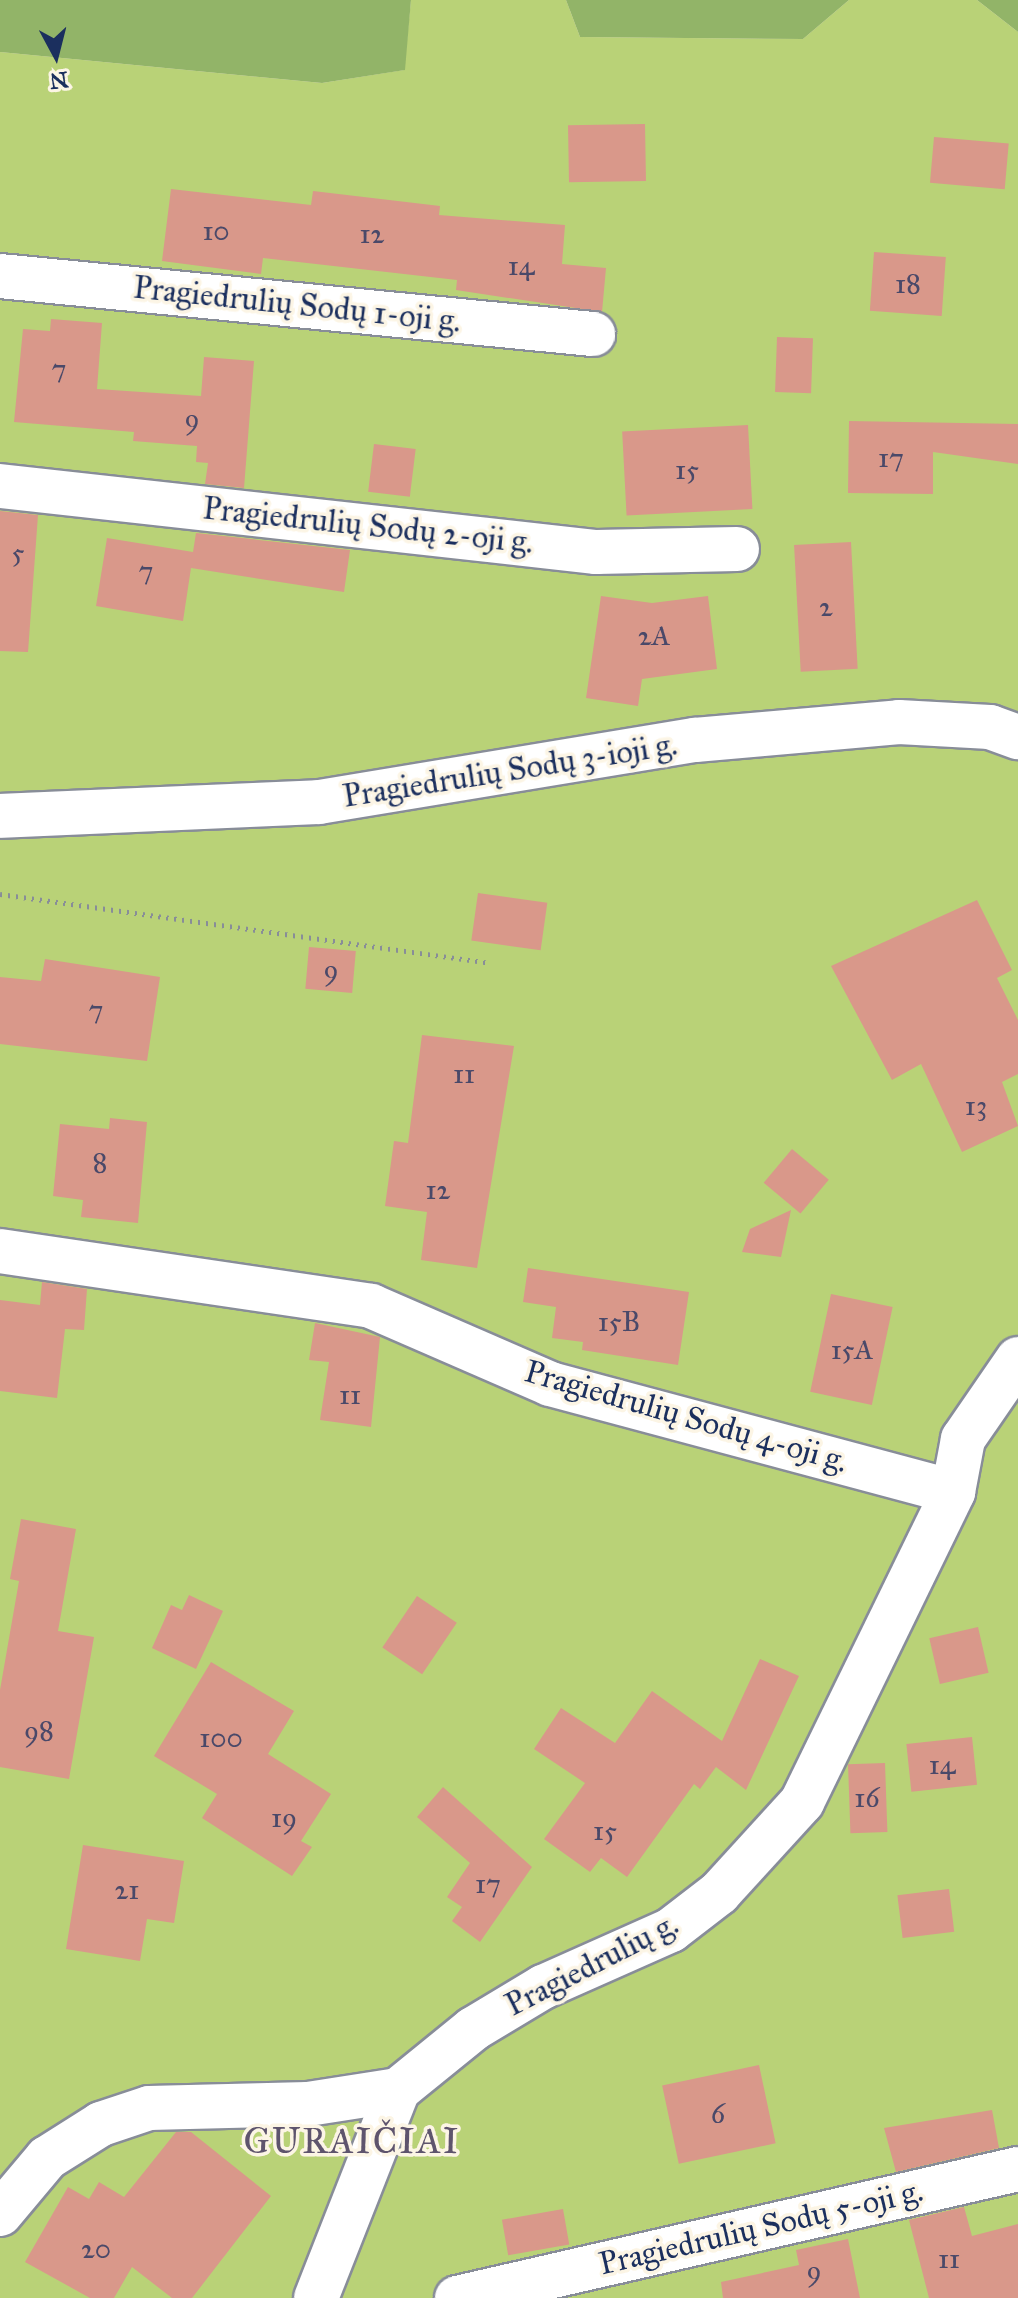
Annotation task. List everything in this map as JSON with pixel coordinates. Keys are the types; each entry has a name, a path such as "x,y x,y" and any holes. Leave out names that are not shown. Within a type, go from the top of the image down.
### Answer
{"street":[{"name":"Pragiedrulių Sodų 1-oji g.","path":"0,276 593,334"},
{"name":"Pragiedrulių Sodų 2-oji g.","path":"0,486 596,552 737,549"},
{"name":"Pragiedrulių Sodų 3-ioji g.","path":"0,816 319,802 695,740 899,722 990,727 1018,737"},
{"name":"Pragiedrulių Sodų 4-oji g.","path":"0,1251 371,1306 550,1384 953,1492"},
{"name":"Pragiedrulių g.","path":"398,2090 473,2029 543,1987 671,1930 761,1850 802,1802 953,1492 963,1439 1018,1359"},
{"path":"0,2214 47,2158 101,2124 149,2108 308,2104 398,2090"},
{"path":"316,2298 398,2090"},
{"name":"Pragiedrulių Sodų 5-oji g.","path":"457,2298 1018,2169"}],"path":[{"path":"0,894 490,963"}],"green space":[{"path":"0,0 411,0 405,70 322,83 0,52"},
{"path":"411,0 566,0 580,37 803,39 849,0 977,0 1018,32 1018,2298 0,2298 0,52 322,83 404,70"},
{"path":"566,0 849,0 803,39 580,37"},
{"path":"977,0 1018,0 1018,32"}],"building":[{"path":"645,124 646,181 569,182 568,125"},
{"path":"934,137 1009,144 1005,189 930,183"},
{"path":"171,189 311,205 313,191 440,206 439,215 565,225 562,264 606,268 602,312 456,290 457,280 263,258 261,274 162,261"},
{"path":"874,252 946,257 942,316 870,311"},
{"path":"51,319 102,323 97,389 201,396 204,357 254,361 244,488 205,484 208,463 196,462 197,446 133,441 134,432 14,422 23,329 50,331"},
{"path":"777,337 813,338 811,393 775,392"},
{"path":"849,421 1018,424 1018,464 933,452 933,494 848,493"},
{"path":"748,425 752,509 627,515 622,432"},
{"path":"374,444 416,449 410,497 368,492"},
{"path":"0,511 38,515 28,652 0,651"},
{"path":"196,533 350,550 344,592 191,568 183,621 96,606 107,538 193,552"},
{"path":"851,542 858,669 801,672 794,545"},
{"path":"601,596 652,603 708,596 717,669 642,679 638,706 586,698"},
{"path":"478,893 547,903 541,950 471,941"},
{"path":"977,900 1012,970 997,978 1018,1020 1018,1074 1002,1082 1018,1126 962,1152 921,1064 892,1080 831,966"},
{"path":"309,947 356,951 352,993 305,989"},
{"path":"45,959 160,977 147,1061 0,1044 0,977 41,981"},
{"path":"422,1035 514,1046 477,1268 421,1260 427,1212 385,1206 394,1141 408,1143"},
{"path":"110,1118 147,1122 138,1223 81,1217 83,1200 53,1196 60,1124 109,1129"},
{"path":"792,1149 829,1180 800,1214 764,1183"},
{"path":"791,1210 781,1257 742,1252 750,1229"},
{"path":"528,1268 689,1292 678,1365 582,1350 583,1342 552,1338 556,1307 523,1302"},
{"path":"42,1282 87,1289 84,1330 65,1329 57,1398 0,1391 0,1300 40,1305"},
{"path":"831,1294 893,1307 872,1405 810,1392"},
{"path":"315,1323 380,1337 371,1427 320,1420 329,1362 309,1360"},
{"path":"21,1519 76,1529 58,1631 94,1637 69,1779 0,1767 0,1690 19,1581 10,1579"},
{"path":"189,1595 223,1611 196,1669 152,1648 171,1605 182,1610"},
{"path":"417,1596 457,1623 422,1674 382,1647"},
{"path":"978,1627 989,1673 940,1684 929,1638"},
{"path":"760,1659 799,1676 746,1790 716,1767 700,1789 694,1784 627,1877 601,1858 590,1872 544,1839 585,1783 534,1749 561,1708 615,1743 652,1691 722,1741"},
{"path":"211,1662 294,1711 268,1754 331,1794 301,1841 312,1847 292,1876 202,1818 217,1794 154,1756"},
{"path":"972,1737 977,1785 911,1792 906,1744"},
{"path":"885,1763 887,1832 850,1833 848,1764"},
{"path":"443,1787 532,1867 480,1942 452,1921 462,1907 447,1897 470,1863 417,1817"},
{"path":"83,1845 184,1861 174,1923 147,1919 140,1961 66,1949"},
{"path":"949,1889 954,1932 903,1938 897,1895"},
{"path":"759,2065 776,2143 679,2164 662,2086"},
{"path":"992,2110 999,2148 896,2172 884,2128"},
{"path":"176,2132 191,2132 271,2196 192,2298 172,2298 132,2267 114,2298 90,2298 25,2262 68,2187 89,2199 99,2182 124,2197"},
{"path":"964,2207 972,2236 1018,2224 1018,2298 929,2298 909,2220"},
{"path":"563,2209 569,2244 508,2255 502,2220"},
{"path":"848,2239 860,2298 723,2298 721,2282 799,2265 796,2250"}],"district":[{"name":"GURAIČIAI","path":"352,2142"}]}
